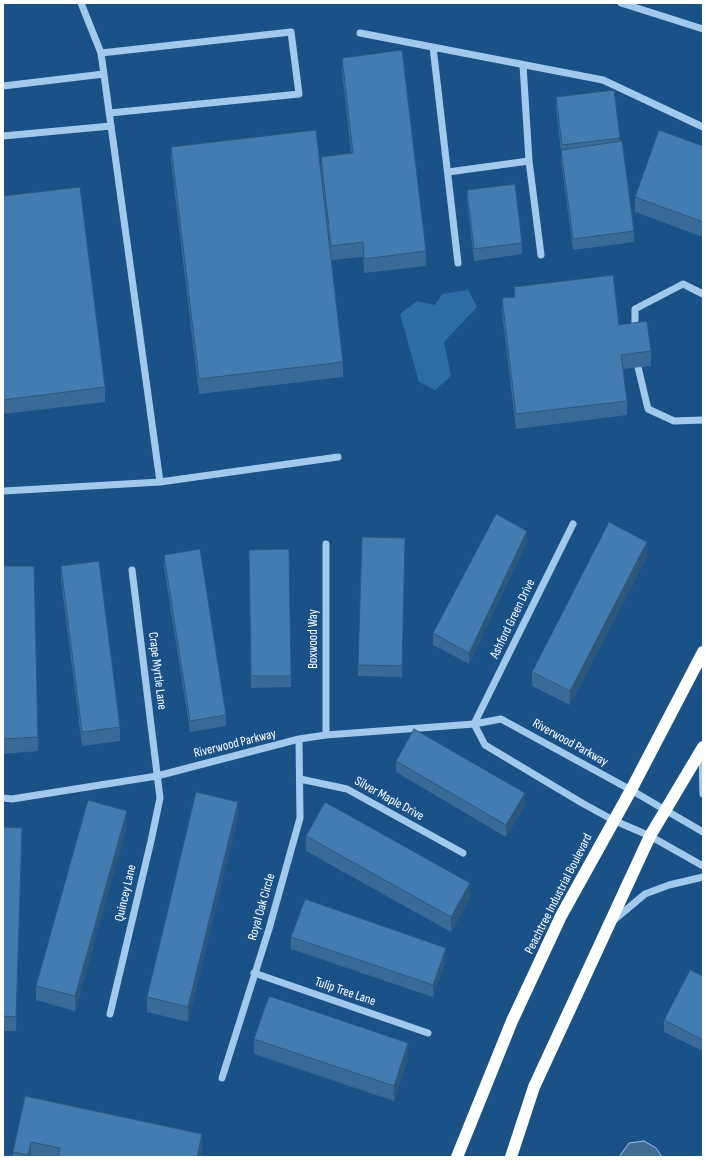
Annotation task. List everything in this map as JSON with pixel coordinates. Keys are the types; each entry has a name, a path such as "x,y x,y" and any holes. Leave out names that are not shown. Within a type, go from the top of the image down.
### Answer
{"highway":[{"name":"Peachtree Industrial Boulevard","path":"457,1157 516,1014 561,916 631,790 703,652"},
{"path":"511,1157 534,1087 650,836 702,748"}],"street":[{"path":"81,3 101,53 160,482"},
{"path":"621,3 703,29"},
{"path":"101,53 291,32 299,94 110,113"},
{"path":"360,33 603,80 703,127"},
{"path":"433,47 458,263"},
{"path":"523,65 528,161 541,255"},
{"path":"3,86 104,74"},
{"path":"3,136 111,126"},
{"path":"448,172 528,161"},
{"path":"635,338 635,309 682,284 703,294"},
{"path":"638,368 648,409 674,421 703,420"},
{"path":"4,491 160,482 338,457"},
{"name":"Ashford Green Drive","path":"474,724 573,524"},
{"name":"Boxwood Way","path":"326,544 326,735"},
{"name":"Crape Myrtle Lane","path":"132,570 157,776"},
{"name":"Riverwood Parkway","path":"3,798 12,799 157,776 299,739 326,735 474,724 501,719 631,790 703,832"},
{"path":"474,724 485,745 582,803 614,820 650,836 703,866"},
{"name":"Royal Oak Circle","path":"222,1078 269,929 300,818 299,739"},
{"path":"702,748 703,794"},
{"name":"Quincey Lane","path":"110,1014 159,805 160,798 157,776"},
{"name":"Silver Maple Drive","path":"300,779 346,789 463,853"},
{"path":"611,922 645,894 668,885 703,877"},
{"name":"Tulip Tree Lane","path":"254,973 428,1034"}],"shaded area":[{"path":"468,290 477,307 444,342 451,376 435,390 419,382 400,314 417,301 435,305 442,294"},
{"path":"644,1141 656,1148 662,1157 619,1157 629,1143"}],"building":[{"path":"402,50 426,251 364,259 363,242 331,246 321,157 353,153 342,58"},
{"path":"614,90 620,138 562,145 556,97"},
{"path":"316,130 343,362 199,379 171,147"},
{"path":"659,130 703,146 703,222 635,197"},
{"path":"622,141 634,231 573,239 561,150"},
{"path":"515,184 522,243 474,249 467,190"},
{"path":"80,187 105,387 3,400 3,196"},
{"path":"613,275 619,325 647,321 651,351 621,355 627,401 516,414 502,298 515,297 514,287"},
{"path":"496,514 527,531 469,653 433,633"},
{"path":"609,522 647,542 570,691 532,672"},
{"path":"362,537 405,538 402,666 358,665"},
{"path":"200,549 226,715 190,721 164,555"},
{"path":"289,549 291,676 251,676 249,550"},
{"path":"99,561 120,727 82,732 61,566"},
{"path":"3,566 34,566 38,737 3,739"},
{"path":"414,729 525,793 506,825 396,761"},
{"path":"196,792 238,802 188,1007 147,997"},
{"path":"88,800 127,811 75,996 36,986"},
{"path":"325,802 470,883 451,917 306,836"},
{"path":"3,827 22,828 16,1017 3,1016"},
{"path":"305,899 446,948 433,985 291,937"},
{"path":"690,970 703,976 703,1040 664,1020"},
{"path":"269,996 408,1043 394,1086 254,1039"},
{"path":"25,1096 202,1134 197,1157 58,1157 60,1148 31,1142 28,1155 13,1152"}]}
